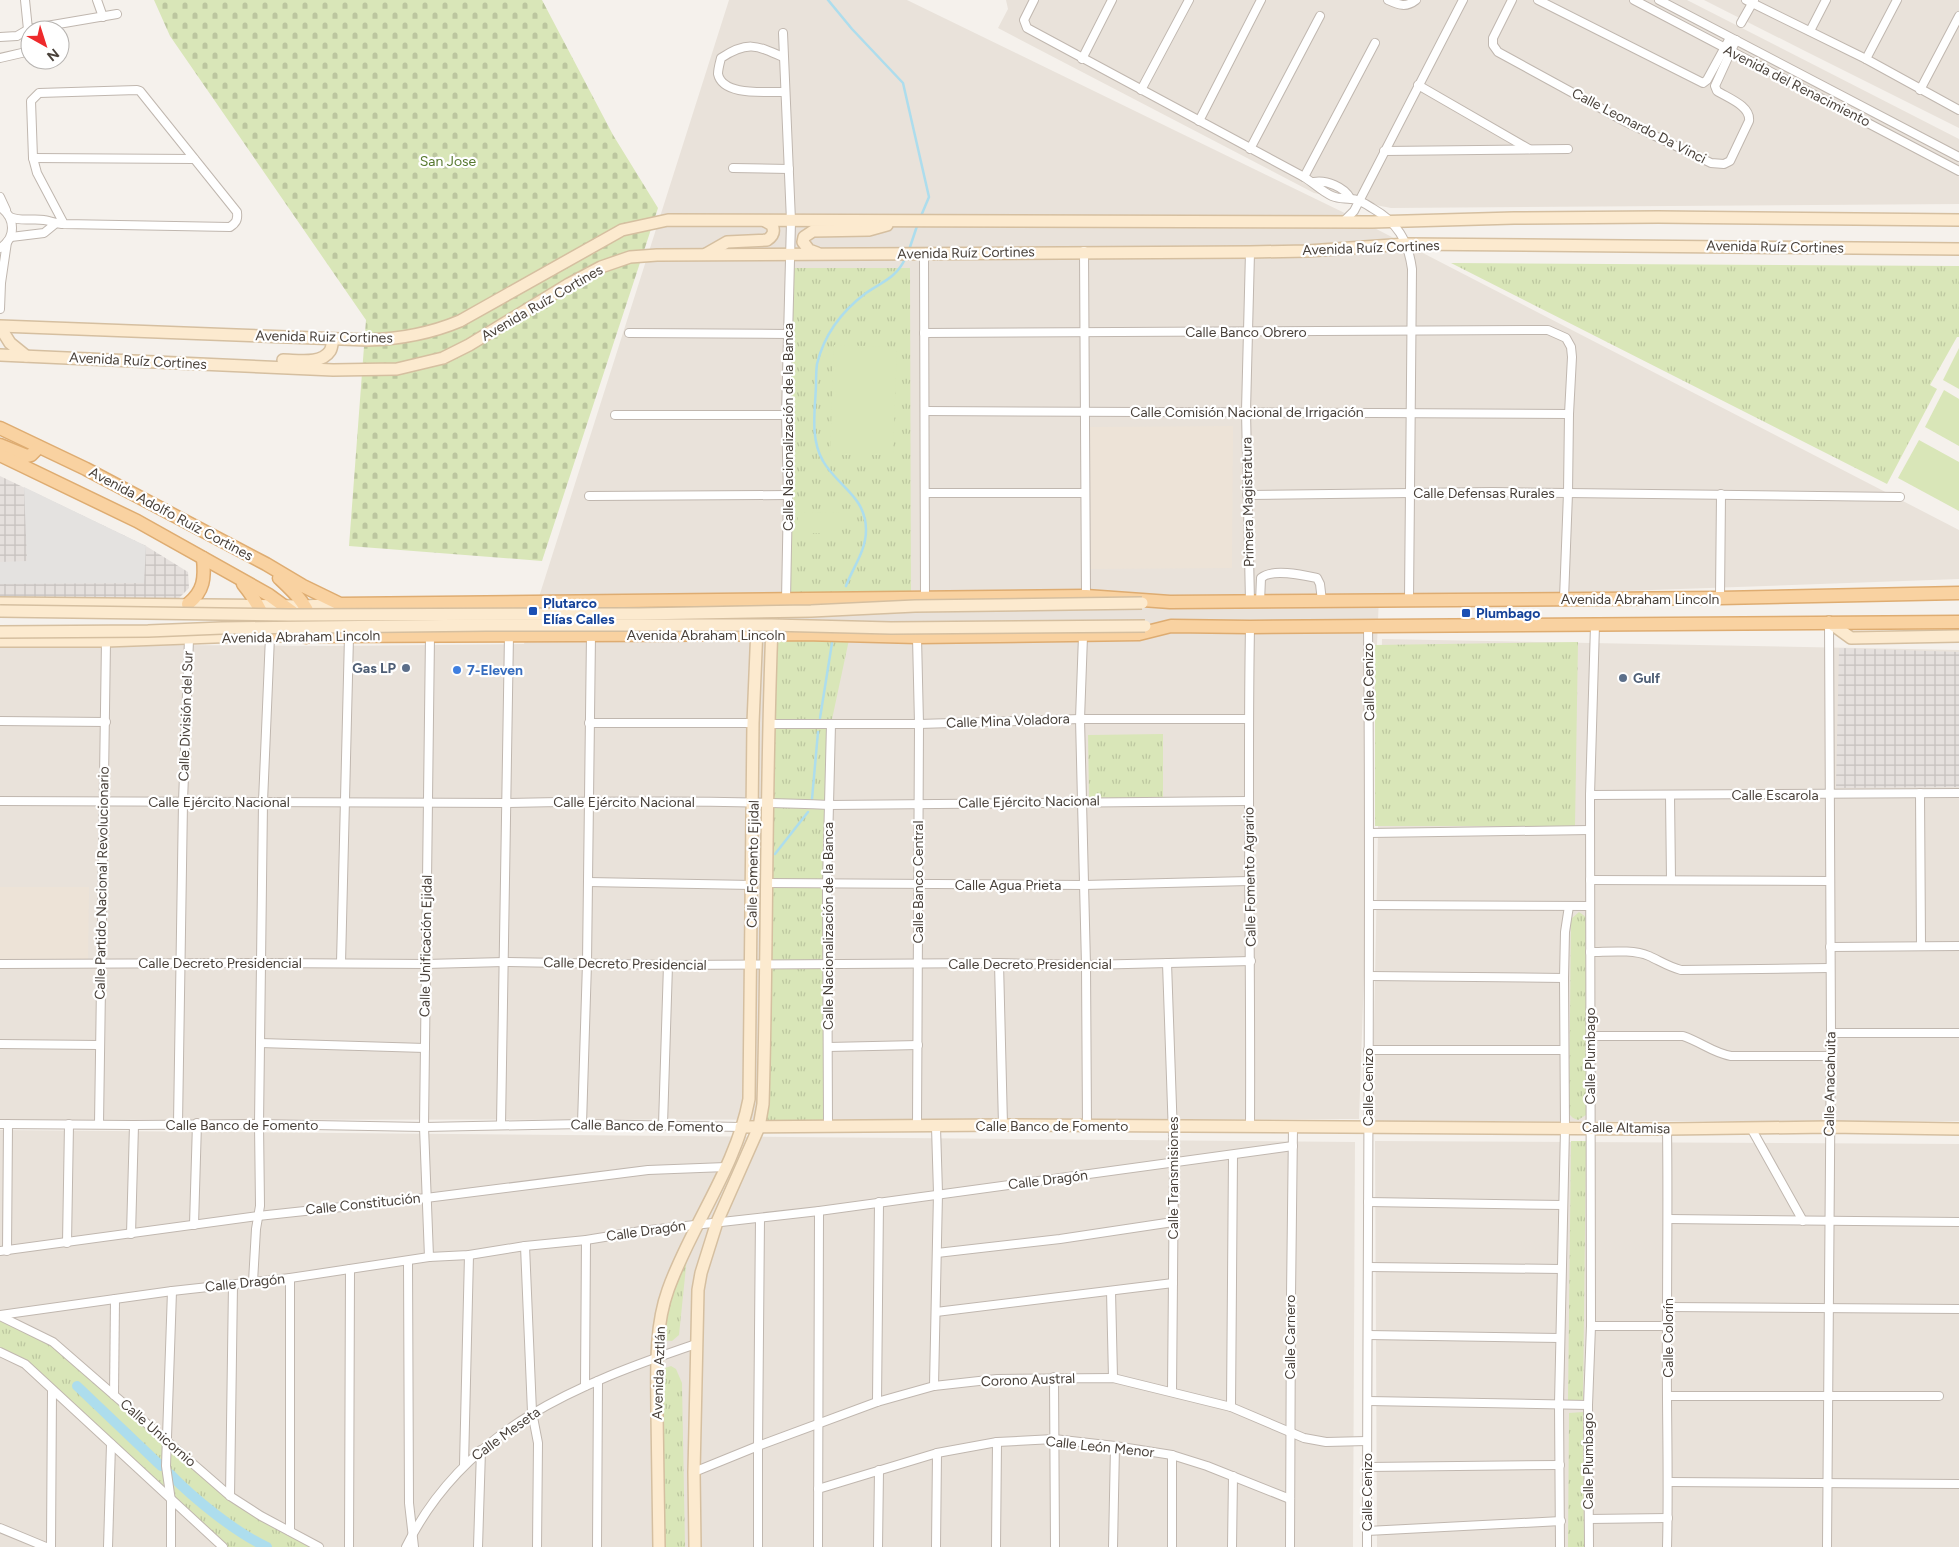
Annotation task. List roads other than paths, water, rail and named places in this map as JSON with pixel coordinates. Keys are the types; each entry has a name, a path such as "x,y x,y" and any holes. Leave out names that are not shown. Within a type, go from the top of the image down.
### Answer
{"main road":[{"name":"Avenida Adolfo Ruíz Cortines","path":"0,428 95,473 266,564 303,586 340,604"},
{"path":"0,445 26,456 31,455 39,447"},
{"name":"Avenida Adolfo Ruíz Cortines","path":"0,455 137,521 238,578 285,606 312,634"},
{"path":"188,604 195,598 203,585 203,558"},
{"path":"266,564 305,606 312,622 312,634"},
{"path":"238,578 259,606 267,623 270,636"},
{"name":"Avenida Abraham Lincoln","path":"340,604 1086,596 1170,602 1255,602 1720,598 1959,593"},
{"path":"804,634 796,625 794,619 796,610 805,598"},
{"name":"Avenida Abraham Lincoln","path":"312,634 349,636 509,634 804,634 917,637 1083,636 1139,634 1170,626 1959,622"}],"street":[{"path":"25,0 28,20"},
{"path":"97,0 103,17"},
{"path":"1034,0 1024,20 1024,25 1027,28 1250,149 1304,176 1314,182 1322,191 1345,200 1350,198 1358,201 1385,215 1400,230 1411,262 1409,600"},
{"path":"1082,59 1112,0"},
{"path":"1141,90 1189,0"},
{"path":"1199,121 1261,0"},
{"path":"1388,0 1402,6 1411,2"},
{"path":"1344,221 1351,215 1463,0"},
{"name":"Calle Leonardo Da Vinci","path":"1512,0 1493,38 1493,45 1498,52 1626,122 1711,164 1718,165 1730,161 1750,116 1747,110 1715,86 1727,50"},
{"name":"Calle Leonardo Da Vinci","path":"1538,0 1703,83 1707,80 1733,39"},
{"name":"Avenida del Renacimiento","path":"1634,0 1959,171"},
{"name":"Avenida del Renacimiento","path":"1659,0 1959,157"},
{"path":"1810,31 1826,0"},
{"path":"1866,59 1898,0"},
{"path":"1741,23 1751,1 1866,59 1959,110"},
{"path":"70,22 117,14"},
{"path":"1250,149 1320,16"},
{"path":"1920,90 1959,16"},
{"name":"Calle Nacionalización de la Banca","path":"779,600 788,495 786,415 791,221 783,33"},
{"path":"0,37 20,34"},
{"path":"1304,176 1374,43"},
{"path":"783,57 765,49 750,46 735,48 721,58 718,73 724,83 735,90 785,92"},
{"path":"0,58 20,53"},
{"path":"1793,83 1799,73"},
{"path":"1418,85 1530,150"},
{"path":"0,207 9,215 22,220 44,220 55,224 230,227 235,224 238,218 237,212 140,91 39,93 31,101 33,158 39,180 64,224"},
{"path":"1384,151 1568,150"},
{"path":"33,158 194,159"},
{"path":"733,168 789,169"},
{"path":"0,197 12,224 1,282 0,309"},
{"name":"Avenida Ruíz Cortines","path":"681,219 764,221 1344,221 1658,218 1959,220"},
{"name":"Avenida Ruiz Cortines","path":"0,326 333,339 389,340 414,337 439,330 460,321 622,230 654,222 681,219"},
{"path":"704,254 727,242 767,240 771,238 774,230 772,225 764,221"},
{"path":"821,254 805,246 803,242 804,236 813,231 869,230 898,221"},
{"path":"0,248 9,239 44,233 55,224"},
{"name":"Avenida Ruíz Cortines","path":"0,355 371,370 397,369 443,358 469,345 569,284 601,267 630,257 657,254 924,254 1084,251 1250,252 1406,244 1959,248"},
{"path":"1084,251 1086,596"},
{"name":"Primera Magistratura","path":"1250,252 1246,411 1247,495 1255,602"},
{"path":"924,254 925,597"},
{"path":"0,326 10,343 26,356"},
{"name":"Calle Banco Obrero","path":"924,333 1548,330 1566,338 1571,347 1569,414"},
{"path":"629,333 788,334"},
{"path":"192,363 214,358 314,360 323,358 330,351 333,339"},
{"name":"Calle Comisión Nacional de Irrigación","path":"925,411 1569,414"},
{"path":"1564,599 1569,414"},
{"path":"615,416 786,415"},
{"path":"925,493 1085,493"},
{"name":"Calle Defensas Rurales","path":"1247,495 1568,493 1900,497"},
{"path":"1720,598 1721,494"},
{"path":"589,496 788,495"},
{"path":"1255,602 1261,578 1265,574 1295,574 1317,578 1320,584 1322,601"},
{"name":"Calle Fomento Ejidal","path":"741,1127 749,1099 754,802 753,723 758,600"},
{"name":"Calle Fomento Ejidal","path":"759,1127 763,1104 767,964 768,724 772,635 779,600"},
{"name":"Avenida Abraham Lincoln","path":"0,611 289,615 639,614 1170,602"},
{"name":"Avenida Abraham Lincoln","path":"0,603 188,604 212,606 340,604"},
{"path":"212,606 222,616 225,624 223,630 215,638"},
{"path":"1829,622 1851,638 1959,636"},
{"name":"Calle Anacahuita","path":"1827,1547 1830,1056 1829,622"},
{"path":"0,632 486,625 771,625 891,628 1170,626"},
{"name":"Calle Plumbago","path":"1589,1547 1588,1405 1591,1326 1590,795 1595,625"},
{"name":"Calle Cenizo","path":"1367,1547 1370,905 1368,626"},
{"name":"Calle Fomento Agrario","path":"1250,627 1248,719 1248,881 1251,961 1250,1127"},
{"name":"Avenida Abraham Lincoln","path":"0,641 106,641 312,634"},
{"path":"501,1125 509,634"},
{"path":"582,1124 588,882 591,634"},
{"name":"Calle Unificación Ejidal","path":"429,1257 424,1127 430,635"},
{"path":"254,1282 254,1244 260,1206 259,1124 263,802 270,636"},
{"path":"340,963 346,802 349,636"},
{"path":"1083,636 1080,719 1086,965 1087,1127"},
{"name":"Calle Banco Central","path":"917,637 919,724 917,1127"},
{"name":"Calle División del Sur","path":"178,1124 183,802 189,639"},
{"name":"Calle Partido Nacional Revolucionario","path":"99,1124 106,641"},
{"name":"Calle Mina Voladora","path":"768,724 919,724 1080,719 1248,719"},
{"path":"0,721 106,722"},
{"path":"589,723 753,723"},
{"name":"Calle Nacionalización de la Banca","path":"828,1127 828,884 832,724"},
{"path":"1920,793 1921,946"},
{"name":"Calle Escarola","path":"1590,795 1959,793"},
{"path":"1670,795 1671,880"},
{"name":"Calle Ejército Nacional","path":"0,801 507,803 589,801 768,802 829,805 1248,801"},
{"path":"1370,833 1590,830"},
{"path":"1590,880 1830,881"},
{"name":"Calle Agua Prieta","path":"768,883 1084,885 1248,881"},
{"path":"588,882 752,885"},
{"path":"1370,905 1590,906"},
{"name":"Calle Plumbago","path":"1560,1547 1559,1404 1565,1128 1564,978 1566,932 1570,906"},
{"path":"1830,946 1959,946"},
{"path":"1590,952 1636,953 1681,970 1829,968"},
{"name":"Calle Decreto Presidencial","path":"0,964 262,962 426,964 504,962 668,965 999,963 1086,965 1251,961"},
{"path":"999,963 1003,1125"},
{"name":"Calle Transmisiones","path":"1167,963 1174,1164 1172,1392"},
{"path":"663,1125 668,965"},
{"path":"1369,976 1564,978"},
{"path":"1830,1033 1959,1033"},
{"path":"1590,1036 1683,1036 1695,1040 1718,1054 1731,1056 1830,1056"},
{"path":"260,1043 425,1048"},
{"path":"0,1044 99,1045"},
{"path":"828,1046 918,1045"},
{"path":"1368,1050 1564,1050"},
{"path":"194,1225 197,1123"},
{"name":"Calle Banco de Fomento","path":"4,1124 134,1125 197,1123 424,1127 582,1124 741,1127 1003,1125 1293,1127"},
{"path":"3,1251 4,1124"},
{"path":"67,1243 69,1124"},
{"path":"131,1234 134,1125"},
{"name":"Avenida Aztlán","path":"659,1547 657,1358 662,1310 668,1289 726,1167 741,1127"},
{"path":"695,1547 694,1472 698,1290 701,1273 717,1222 759,1127"},
{"path":"934,1386 938,1193 936,1127"},
{"name":"Calle Altamisa","path":"1293,1127 1666,1129 1829,1127 1959,1129"},
{"name":"Calle Carnero","path":"1290,1547 1293,1127"},
{"path":"1751,1128 1803,1221"},
{"name":"Calle Colorín","path":"1666,1129 1669,1219 1666,1326 1669,1482 1667,1547"},
{"name":"Calle Dragón","path":"0,1315 172,1291 350,1270 429,1257 469,1255 641,1231 819,1211 938,1193 1174,1164 1293,1146"},
{"path":"1231,1407 1233,1155"},
{"name":"Calle Constitución","path":"3,1251 258,1216 426,1198 648,1170 726,1167"},
{"path":"877,1402 879,1202"},
{"path":"1368,1202 1563,1205"},
{"path":"818,1547 819,1211"},
{"path":"758,1547 760,1218"},
{"path":"1669,1219 1959,1222"},
{"path":"937,1253 1173,1222"},
{"path":"586,1240 586,1386"},
{"path":"525,1246 532,1412 538,1443 537,1547"},
{"path":"464,1465 469,1255"},
{"path":"408,1261 409,1503 414,1547"},
{"path":"1368,1267 1561,1269"},
{"path":"349,1547 350,1270"},
{"path":"290,1278 290,1532"},
{"path":"936,1312 1173,1283"},
{"path":"230,1496 232,1284"},
{"path":"171,1547 171,1501 166,1466 172,1291"},
{"path":"1111,1291 1113,1378"},
{"path":"114,1299 114,1395"},
{"path":"1667,1307 1959,1309"},
{"name":"Calle Unicornio","path":"0,1315 53,1342 230,1496 319,1547"},
{"path":"1591,1326 1666,1326"},
{"path":"1368,1335 1560,1338"},
{"name":"Calle Meseta","path":"406,1547 413,1533 435,1501 464,1465 532,1412 598,1381 696,1344"},
{"path":"0,1352 25,1364 171,1501 223,1547"},
{"path":"1054,1377 1055,1547"},
{"name":"Corono Austral","path":"694,1472 877,1402 934,1386 997,1379 1054,1377 1113,1378 1231,1407 1304,1438 1326,1442 1366,1441"},
{"path":"597,1547 598,1381"},
{"path":"51,1547 52,1390"},
{"path":"1668,1396 1939,1396"},
{"path":"1368,1401 1588,1405"},
{"name":"Calle León Menor","path":"818,1489 937,1453 997,1442 1054,1439 1172,1455 1233,1476 1290,1499"},
{"path":"996,1547 997,1442"},
{"path":"108,1547 112,1444"},
{"path":"1113,1547 1114,1446"},
{"path":"478,1547 481,1450"},
{"path":"936,1547 937,1453"},
{"path":"1172,1455 1172,1547"},
{"path":"1367,1467 1560,1465"},
{"path":"878,1470 878,1547"},
{"path":"1232,1547 1233,1476"},
{"path":"1669,1482 1959,1484"},
{"path":"1589,1519 1668,1518"},
{"path":"1367,1531 1561,1521"},
{"path":"0,1528 46,1547"}],"waterway":[{"path":"828,0 852,29 903,83 929,197 921,216"},
{"path":"909,250 917,226"},
{"path":"846,586 864,545 865,518 856,500 823,461 816,443 814,424 817,364 824,343 835,324 857,300 893,275 905,259"},
{"path":"820,718 832,643"},
{"path":"812,799 818,732"},
{"path":"775,854 808,812"},
{"path":"77,1386 161,1466"},
{"path":"170,1474 190,1494 216,1514 242,1533 267,1547"}],"place":[{"name":"Plutarco Elías Calles","path":"533,611"},
{"name":"Plumbago","path":"1466,613"},
{"name":"Gas LP","path":"406,668"},
{"name":"7-Eleven","path":"457,670"},
{"name":"Gulf","path":"1623,678"}],"park label":[{"name":"San Jose","path":"448,161"}]}
